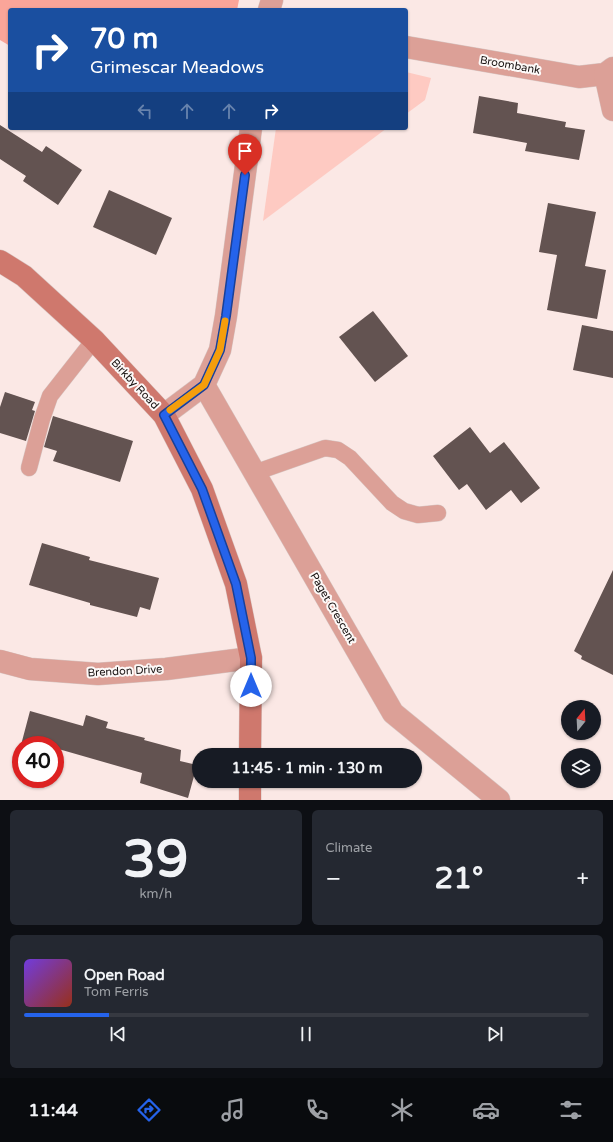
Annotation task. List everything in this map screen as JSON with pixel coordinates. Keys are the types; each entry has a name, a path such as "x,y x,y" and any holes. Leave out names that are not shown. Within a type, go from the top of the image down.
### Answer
{"street":[{"name":"Broombank","path":"408,47 579,76 609,71"},
{"path":"609,71 613,110"},
{"path":"164,415 204,385 220,350 225,323 251,130"},
{"name":"Birkby Road","path":"0,261 24,276 94,340 164,415 202,489 236,584 251,658 250,748"},
{"name":"Paget Crescent","path":"204,385 393,713 499,800"},
{"name":"Brendon Drive","path":"0,662 30,670 98,674 166,669 251,658"},
{"path":"250,788 250,800"}],"lane":[{"path":"29,468 42,419 50,396 94,340"},
{"path":"254,473 325,448 338,450 350,458 392,503 404,511 418,515 438,513"}],"shaded area":[{"path":"0,0 239,0 237,8 8,8 8,45 0,40"},
{"path":"408,72 431,78 425,100 408,113"},
{"path":"276,130 384,130 263,221"}],"building":[{"path":"479,96 518,103 517,113 566,122 565,127 585,130 579,160 525,151 527,143 473,133"},
{"path":"0,125 42,152 46,146 82,170 58,205 23,181 26,176 0,159"},
{"path":"109,190 172,218 156,255 93,227"},
{"path":"548,203 596,212 585,266 606,270 597,319 547,310 557,255 539,252"},
{"path":"373,311 408,356 375,382 339,337"},
{"path":"582,325 613,331 613,378 573,370"},
{"path":"5,392 35,402 32,410 35,411 26,441 0,433 0,407"},
{"path":"53,416 133,441 120,482 53,461 57,451 44,447"},
{"path":"470,427 490,453 504,442 540,488 521,503 511,490 486,510 467,484 459,490 433,456"},
{"path":"42,543 90,557 89,560 159,578 150,610 140,607 137,617 90,605 90,603 29,585"},
{"path":"613,570 613,675 581,659 582,656 574,651"},
{"path":"30,711 83,726 86,715 108,722 106,728 145,738 144,740 181,750 180,761 192,764 192,783 188,798 140,783 142,773 64,751 64,736 23,736"}],"slow traffic":[{"path":"170,410 204,385 220,350 225,321"}],"route":[{"path":"245,175 220,350 204,385 164,415 202,489 236,584 251,658 251,686"}]}
